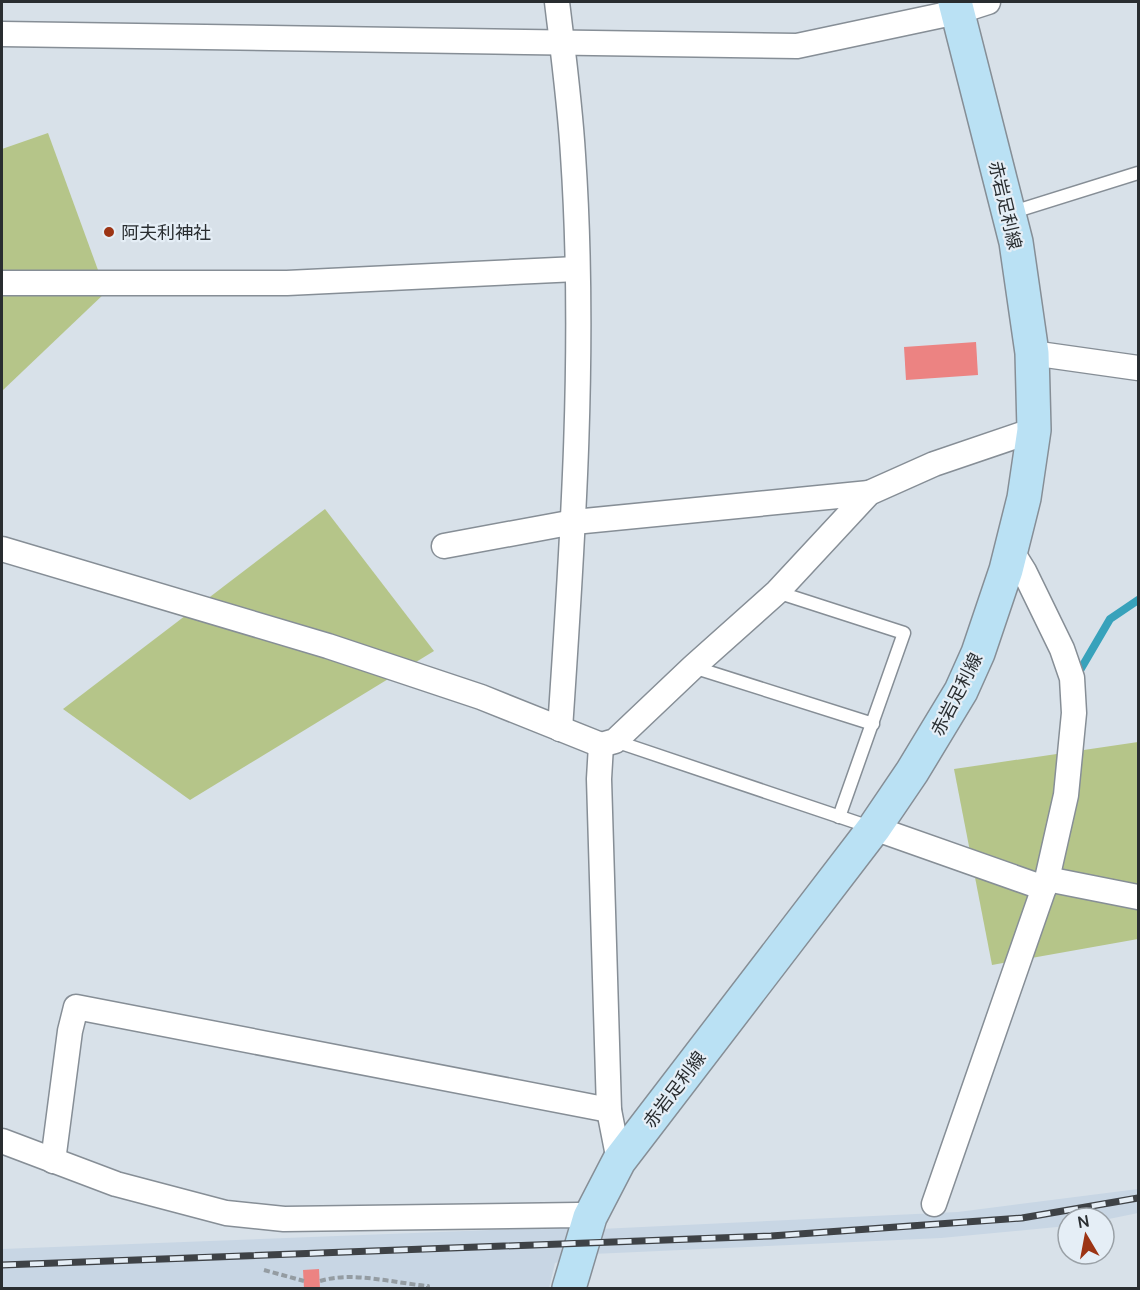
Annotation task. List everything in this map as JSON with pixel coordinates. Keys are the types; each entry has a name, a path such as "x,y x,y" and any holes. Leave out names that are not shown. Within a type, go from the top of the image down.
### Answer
{"main road":[{"name":"赤岩足利線","path":"570,1288 590,1217 619,1161 874,828 929,745 961,691 978,653 1011,550 1023,498 1034,430 1032,353 1016,242 956,7"}],"street":[{"path":"557,2 573,155 577,269 577,440 574,522 560,729"},
{"path":"2,34 797,46 956,7 988,2"},
{"path":"2,283 287,283 577,269"},
{"path":"1032,353 1138,368"},
{"path":"444,546 574,522 869,493 934,464 1034,430"},
{"path":"619,1161 609,1110 599,779 608,743 777,592 869,493"},
{"path":"2,549 328,646 482,697 560,729 608,743"},
{"path":"934,1204 1046,883 1066,795 1074,713 1072,678 1057,639 1024,571 1011,550"},
{"path":"874,828 1046,883 1138,897"},
{"path":"53,1161 70,1031 76,1007 609,1110"},
{"path":"2,1141 116,1184 226,1213 284,1219 578,1215 590,1217"}],"lane":[{"path":"1009,214 1138,173"},
{"path":"777,592 904,633 839,817"},
{"path":"693,667 873,724"},
{"path":"608,743 874,828"}],"path":[{"path":"264,1270 304,1281"},
{"path":"320,1281 333,1278 397,1282 428,1286 428,1288"}],"shaded area":[{"path":"1138,1189 1138,1213 1116,1218 1116,1206 1056,1206 1056,1227 941,1238 593,1254 600,1229 958,1212"},
{"path":"571,1227 565,1260 555,1263 549,1288 2,1288 2,1249"}],"green space":[{"path":"48,133 106,292 2,391 2,149"},
{"path":"325,509 434,651 190,800 63,709"},
{"path":"1138,742 1138,939 992,965 954,769"}],"building":[{"path":"976,342 978,375 906,380 904,347"},
{"path":"319,1269 320,1288 304,1288 303,1270"}],"waterway":[{"path":"1079,672 1110,619 1138,600"}],"railway":[{"path":"2,1265 771,1236 1022,1218 1138,1198"}],"place":[{"name":"阿夫利神社","path":"109,232"}]}
